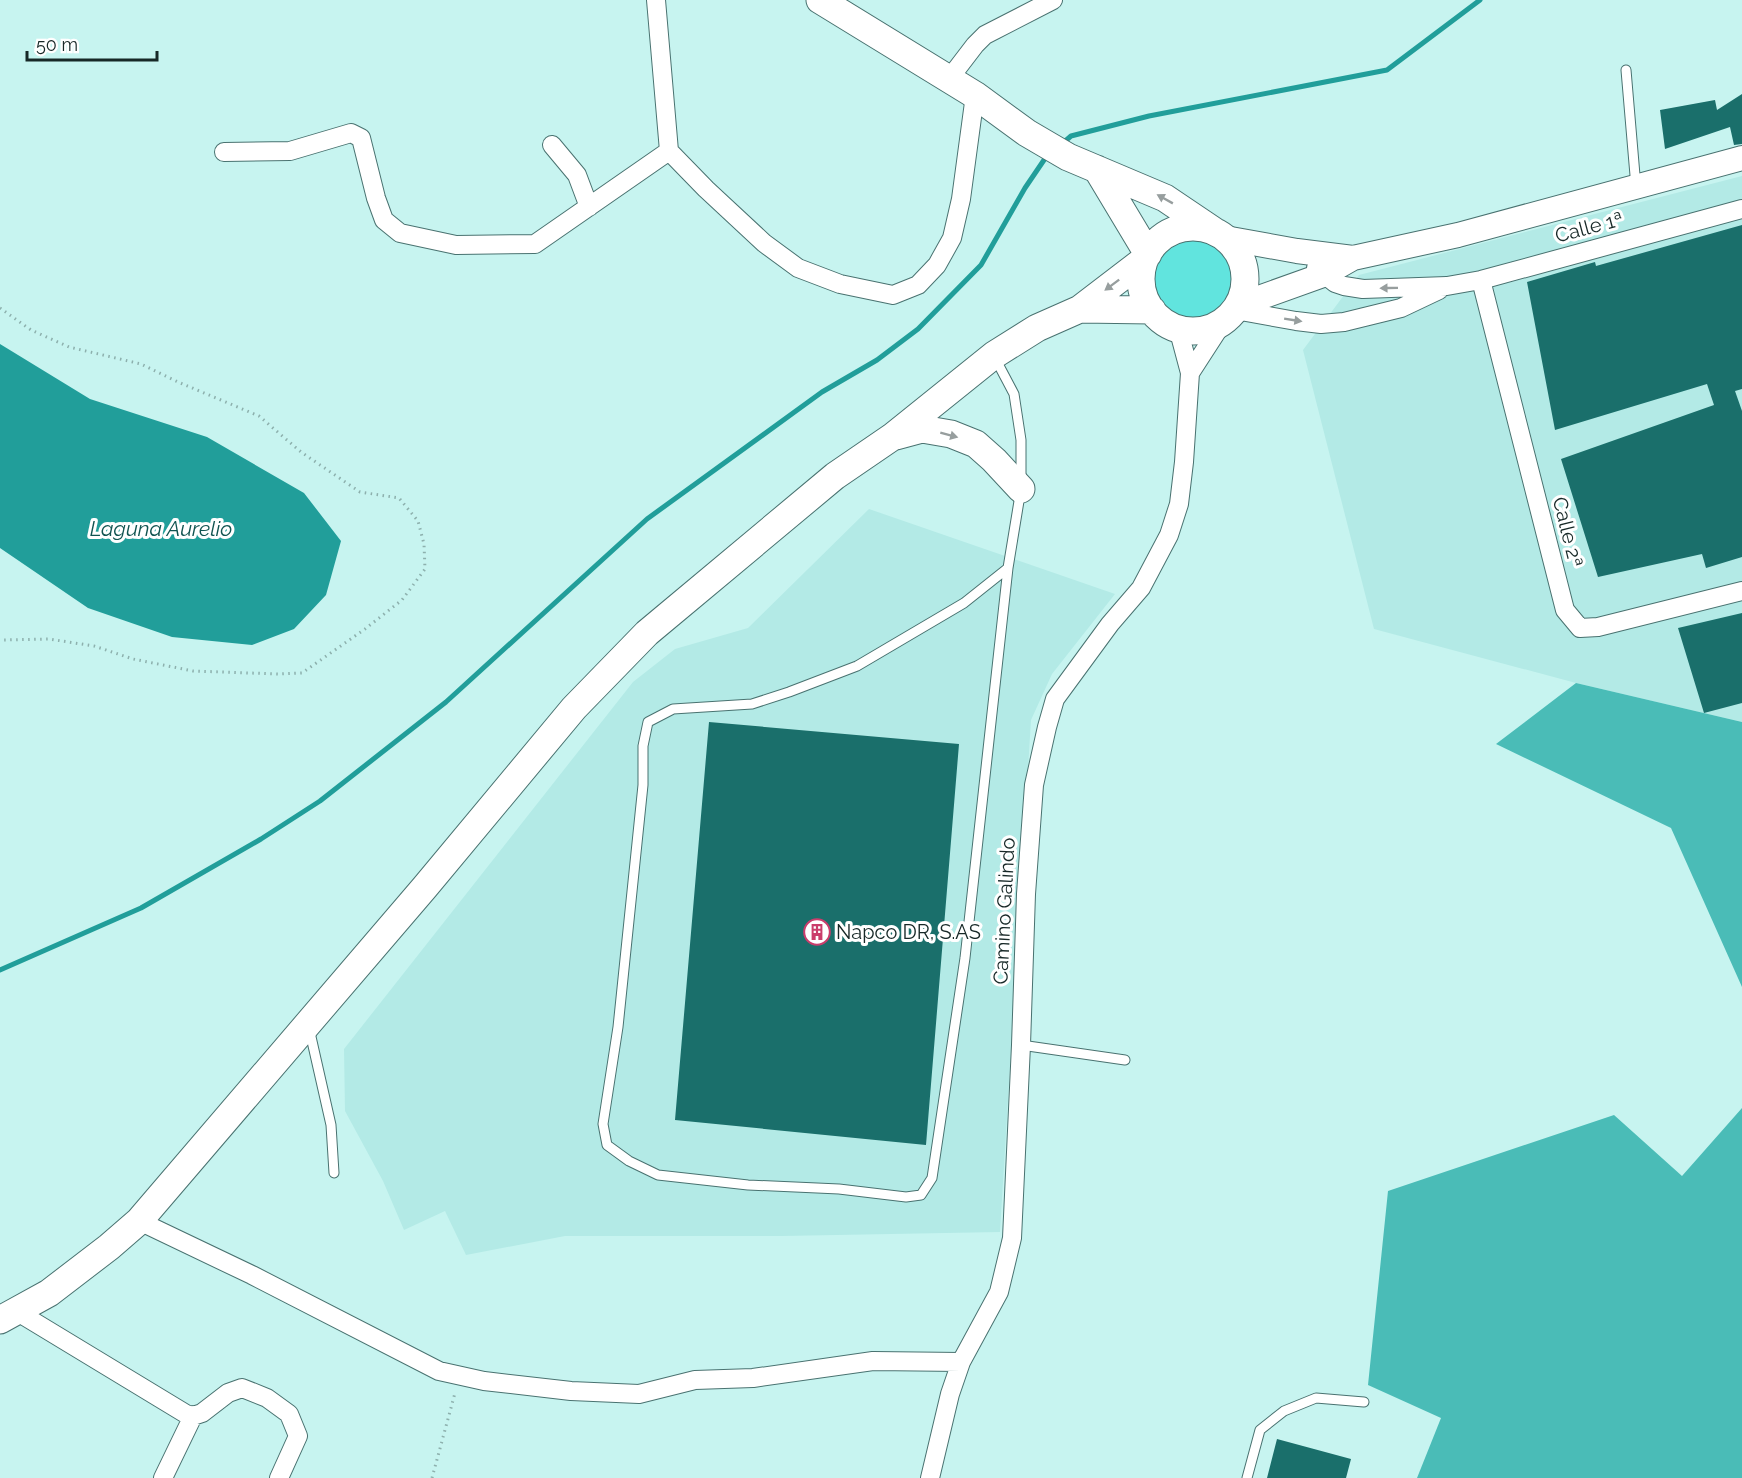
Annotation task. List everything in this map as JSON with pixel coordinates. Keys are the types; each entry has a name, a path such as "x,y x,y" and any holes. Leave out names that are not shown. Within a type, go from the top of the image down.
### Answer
{"main road":[{"path":"820,0 975,95 1027,133 1068,156 1165,198 1220,235 1235,248 1242,261 1245,275 1244,289 1232,311 1207,329 1199,330 1178,328 1168,324 1152,310 1144,294 1141,277 1146,257 1097,169"},
{"path":"8,1315 49,1293 139,1221 425,887 574,708 647,633 835,476 892,437 994,355 1037,328 1080,309 1146,257 1160,239 1176,230 1196,227 1220,235"},
{"path":"1080,309 1152,310"},
{"path":"892,437 922,429 951,434 976,444 1021,489"}],"street":[{"path":"656,0 669,151 764,243 798,268 840,284 893,295 918,285 938,265 952,238 961,198 975,95"},
{"path":"949,79 985,35 1053,0"},
{"path":"224,152 290,151 351,133 361,138 384,220 400,233 456,245 535,244 669,151"},
{"path":"552,145 577,175 589,207"},
{"path":"1232,311 1253,300 1323,275 1353,258 1458,235 1742,158"},
{"name":"Calle 1ª","path":"1297,251 1335,283 1353,288 1447,286 1481,280 1742,208"},
{"path":"1220,235 1297,251 1353,258"},
{"name":"Calle 2ª","path":"1481,280 1565,610 1580,628 1598,627 1742,591"},
{"name":"Calle 1ª","path":"1232,311 1321,324 1344,322 1401,308 1447,286"},
{"name":"Camino Galindo","path":"1190,373 1232,311"},
{"name":"Camino Galindo","path":"930,1478 950,1394 961,1362 999,1292 1012,1238 1026,894 1034,785 1055,699 1110,624 1141,588 1169,535 1179,504 1190,373 1178,328"},
{"path":"139,1221 252,1275 439,1371 484,1381 639,1394 695,1380 753,1378 873,1361 961,1362"},
{"path":"8,1315 186,1414 193,1416 202,1413 228,1393 242,1388 267,1398 289,1414 298,1436 279,1478"},
{"path":"163,1478 193,1416"}],"lane":[{"path":"1626,70 1636,187"},
{"path":"994,355 1014,394 1021,440 1021,489 1008,568 965,958 932,1178 921,1195 906,1197 839,1189 748,1185 658,1175 630,1161 607,1145 603,1124 618,1027 643,785 643,746 648,722 674,709 752,704 857,666 964,603 1008,568"},
{"path":"308,1023 331,1125 334,1173"},
{"path":"1021,1045 1125,1060"},
{"path":"1247,1478 1260,1430 1284,1411 1316,1398 1364,1402"}],"path":[{"path":"0,308 31,330 69,346 141,364 259,416 301,452 360,492 399,498 418,521 424,544 425,569 402,600 365,630 302,673 193,671 133,659 94,646 49,639 0,639"},
{"path":"432,1478 460,1376"}],"shaded area":[{"path":"1742,176 1742,722 1576,683 1374,629 1303,350 1359,275"},
{"path":"1194,234 1211,237 1226,247 1236,262 1239,279 1236,296 1226,311 1211,321 1194,324 1177,321 1162,311 1152,296 1149,279 1152,262 1162,247 1177,237"},
{"path":"869,509 1115,594 1052,674 1031,720 1000,1232 782,1236 565,1236 466,1255 445,1211 404,1230 383,1181 345,1111 344,1049 633,682 675,649 748,628"},
{"path":"1576,683 1742,722 1742,987 1671,828 1496,744"},
{"path":"1742,1108 1742,1478 1417,1478 1441,1418 1368,1385 1388,1191 1614,1115 1682,1176"}],"water":[{"name":"Laguna Aurelio","path":"0,344 90,399 207,437 304,493 341,541 326,595 294,629 252,645 172,637 88,608 0,548"}],"building":[{"path":"1742,94 1742,144 1734,145 1730,127 1665,149 1660,110 1715,100 1717,110"},
{"path":"1742,225 1742,389 1735,391 1742,411 1742,557 1706,568 1702,554 1598,577 1561,459 1714,405 1707,384 1555,430 1527,282 1595,262 1596,266"},
{"path":"1742,613 1742,703 1704,713 1678,628"},
{"name":"Napco DR, S.AS","path":"709,722 959,744 926,1145 675,1120"},
{"path":"1277,1439 1351,1459 1346,1478 1267,1478"}],"waterway":[{"path":"1063,143 1071,136 1149,116 1387,70 1480,0"},
{"path":"0,970 141,908 261,839 320,801 446,702 647,519 822,392 877,360 918,329 981,265 1025,188 1049,155"}],"place":[{"name":"Napco DR, S.AS","path":"817,932"}]}
